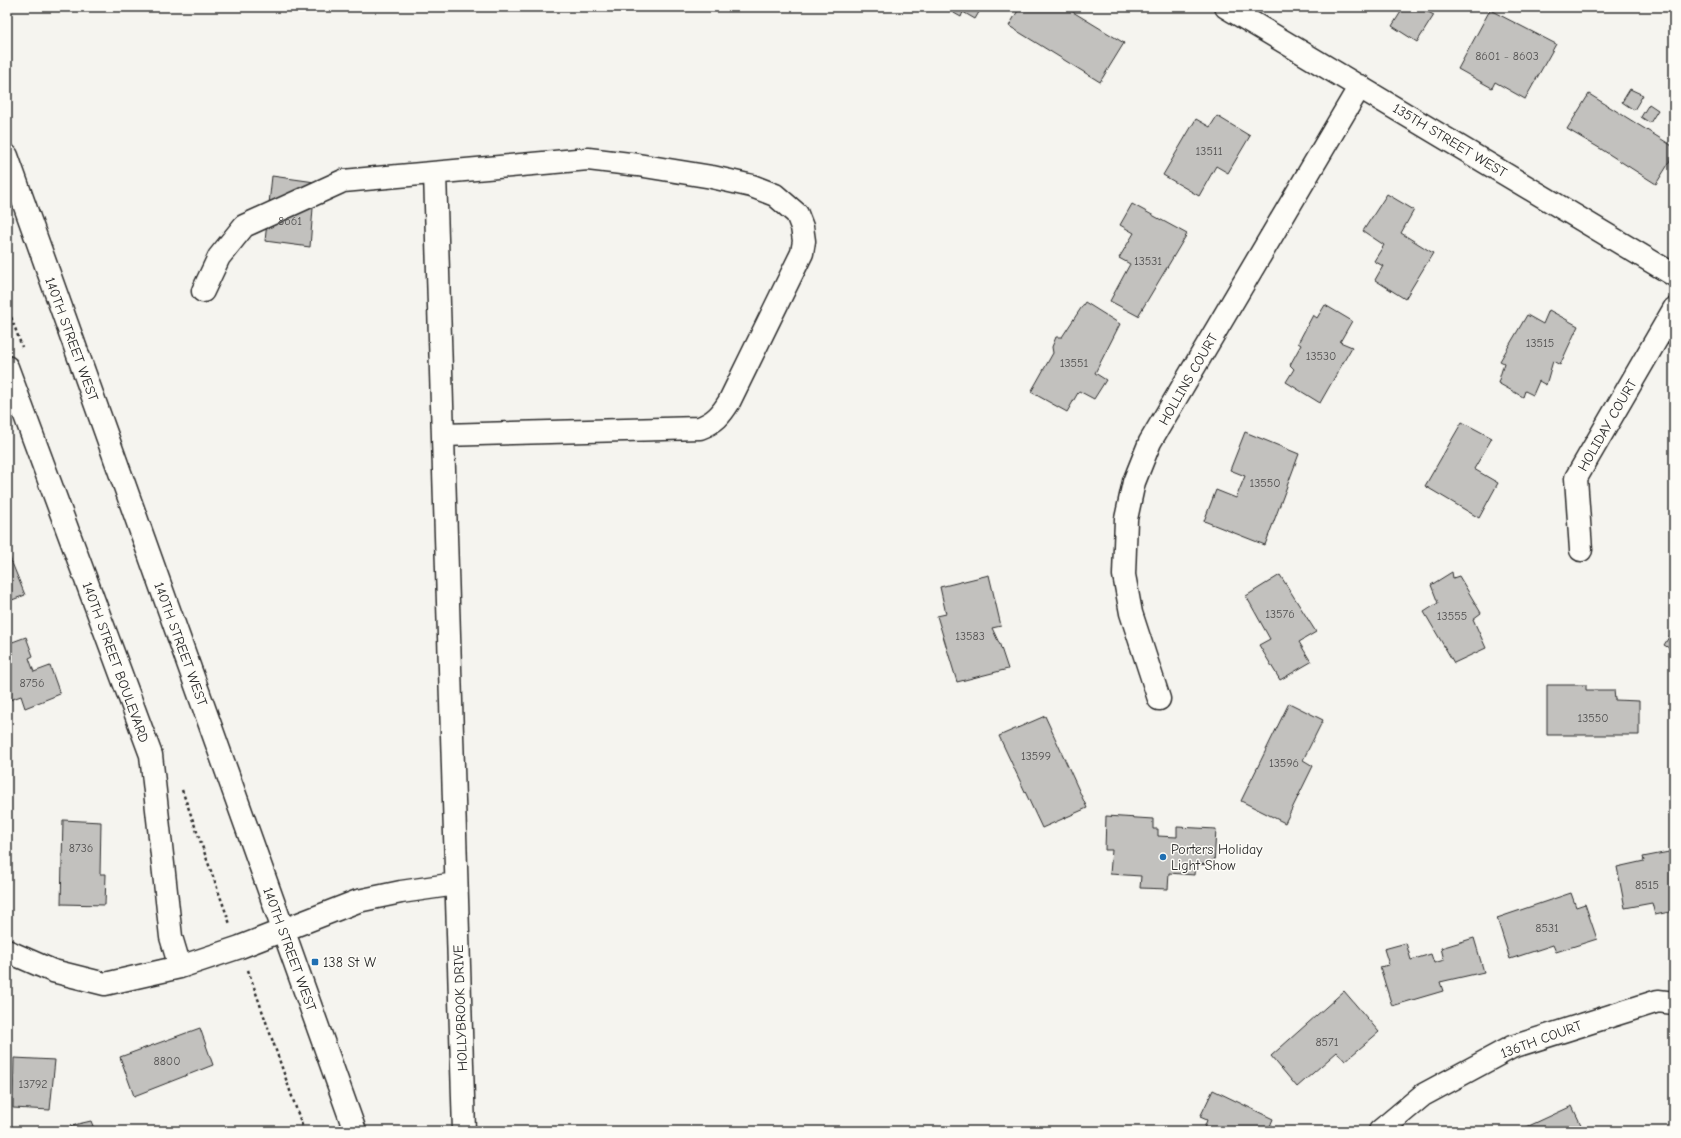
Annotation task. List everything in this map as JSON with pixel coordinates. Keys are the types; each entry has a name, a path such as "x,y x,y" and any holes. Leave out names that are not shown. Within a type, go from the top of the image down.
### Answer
{"street":[{"name":"135TH STREET WEST","path":"1226,7 1360,86 1674,276"},
{"name":"HOLLINS COURT","path":"1159,699 1131,614 1124,575 1126,519 1134,482 1150,442 1360,86"},
{"name":"140TH STREET WEST","path":"7,156 355,1131"},
{"path":"203,291 219,257 244,226 343,181 588,159 712,176 752,186 775,196 786,203 797,214 802,227 804,241 802,253 728,402 721,415 712,424 700,428 443,435"},
{"name":"HOLLYBROOK DRIVE","path":"435,173 464,1131"},
{"name":"HOLIDAY COURT","path":"1581,550 1576,478 1674,309"},
{"name":"140TH STREET BOULEVARD","path":"7,367 151,755 171,937 180,967"},
{"path":"7,951 53,971 105,984 180,967 284,931 358,901 401,892 456,884"},
{"name":"136TH COURT","path":"1380,1131 1423,1095 1512,1046 1658,1001 1674,1003"}],"path":[{"path":"250,975 304,1131"}],"building":[{"path":"943,7 982,7 975,19 963,12 961,17"},
{"path":"1020,7 1069,7 1068,9 1124,43 1100,82 1009,26"},
{"path":"1404,7 1428,7 1426,11 1434,15 1417,42 1392,26"},
{"path":"1490,10 1556,44 1525,99 1495,82 1492,88 1458,69"},
{"path":"1630,89 1643,95 1634,110 1622,102"},
{"path":"1589,94 1674,147 1674,155 1656,184 1567,129"},
{"path":"1649,104 1658,110 1650,123 1641,117"},
{"path":"1217,116 1250,136 1228,173 1216,166 1199,196 1163,175 1196,119 1210,127"},
{"path":"272,176 315,182 310,247 265,241"},
{"path":"1387,194 1414,210 1401,233 1433,253 1405,299 1375,280 1383,266 1374,261 1384,245 1363,231"},
{"path":"1132,204 1187,234 1138,316 1110,301 1130,264 1119,258 1134,233 1120,225"},
{"path":"1085,302 1120,324 1095,373 1106,380 1094,399 1079,391 1067,412 1031,392 1053,353 1052,347 1056,337 1062,337"},
{"path":"1325,305 1352,321 1340,342 1352,347 1320,403 1286,382 1294,369 1290,365 1301,345 1298,343 1313,315 1317,318"},
{"path":"1549,310 1578,326 1560,365 1553,361 1546,385 1539,381 1533,395 1525,391 1523,397 1498,383 1504,363 1500,361 1527,315 1543,324"},
{"path":"1462,422 1492,438 1474,469 1498,483 1479,518 1425,486"},
{"path":"1245,432 1299,454 1265,545 1204,521 1216,490 1236,498 1245,476 1230,470"},
{"path":"10,558 25,595 7,602 7,560"},
{"path":"1452,572 1453,578 1459,576 1481,613 1473,619 1486,648 1454,663 1424,612 1438,603 1431,585"},
{"path":"989,575 1001,626 992,628 1000,645 1008,669 957,682 937,616 946,614 940,587"},
{"path":"1280,575 1316,632 1299,642 1311,662 1280,680 1259,645 1270,639 1246,596"},
{"path":"1674,629 1674,651 1664,645"},
{"path":"26,637 33,656 29,658 34,672 50,666 60,694 25,708 21,696 7,701 7,644"},
{"path":"1547,685 1586,685 1586,690 1614,690 1615,700 1639,701 1639,735 1547,735"},
{"path":"1289,703 1323,720 1303,760 1313,766 1285,823 1241,801"},
{"path":"1045,716 1087,808 1042,828 999,736"},
{"name":"Porters Holiday Light Show","path":"1106,816 1153,819 1153,829 1158,829 1158,836 1177,837 1177,827 1216,829 1214,865 1195,864 1194,875 1169,873 1168,889 1140,888 1141,876 1110,874 1112,850 1105,850"},
{"path":"63,820 101,822 100,874 106,874 105,905 61,904"},
{"path":"1674,851 1674,911 1655,915 1652,903 1625,908 1617,867 1644,861 1643,857"},
{"path":"1571,893 1576,907 1585,904 1597,939 1556,952 1553,945 1510,959 1497,918"},
{"path":"1474,938 1484,972 1440,982 1443,991 1392,1006 1380,967 1389,965 1384,949 1406,943 1411,960 1431,954 1434,963 1444,960 1441,948"},
{"path":"1344,991 1379,1032 1345,1061 1337,1052 1297,1087 1271,1056"},
{"path":"200,1028 213,1065 134,1096 120,1057"},
{"path":"14,1058 55,1060 50,1110 13,1108"},
{"path":"1213,1090 1273,1119 1268,1131 1203,1131 1207,1120 1200,1117"},
{"path":"1572,1106 1584,1131 1518,1131"},
{"path":"91,1121 95,1131 60,1131 78,1124"}],"place":[{"name":"Porters Holiday Light Show","path":"1163,857"},
{"name":"138 St W","path":"315,962"}]}
